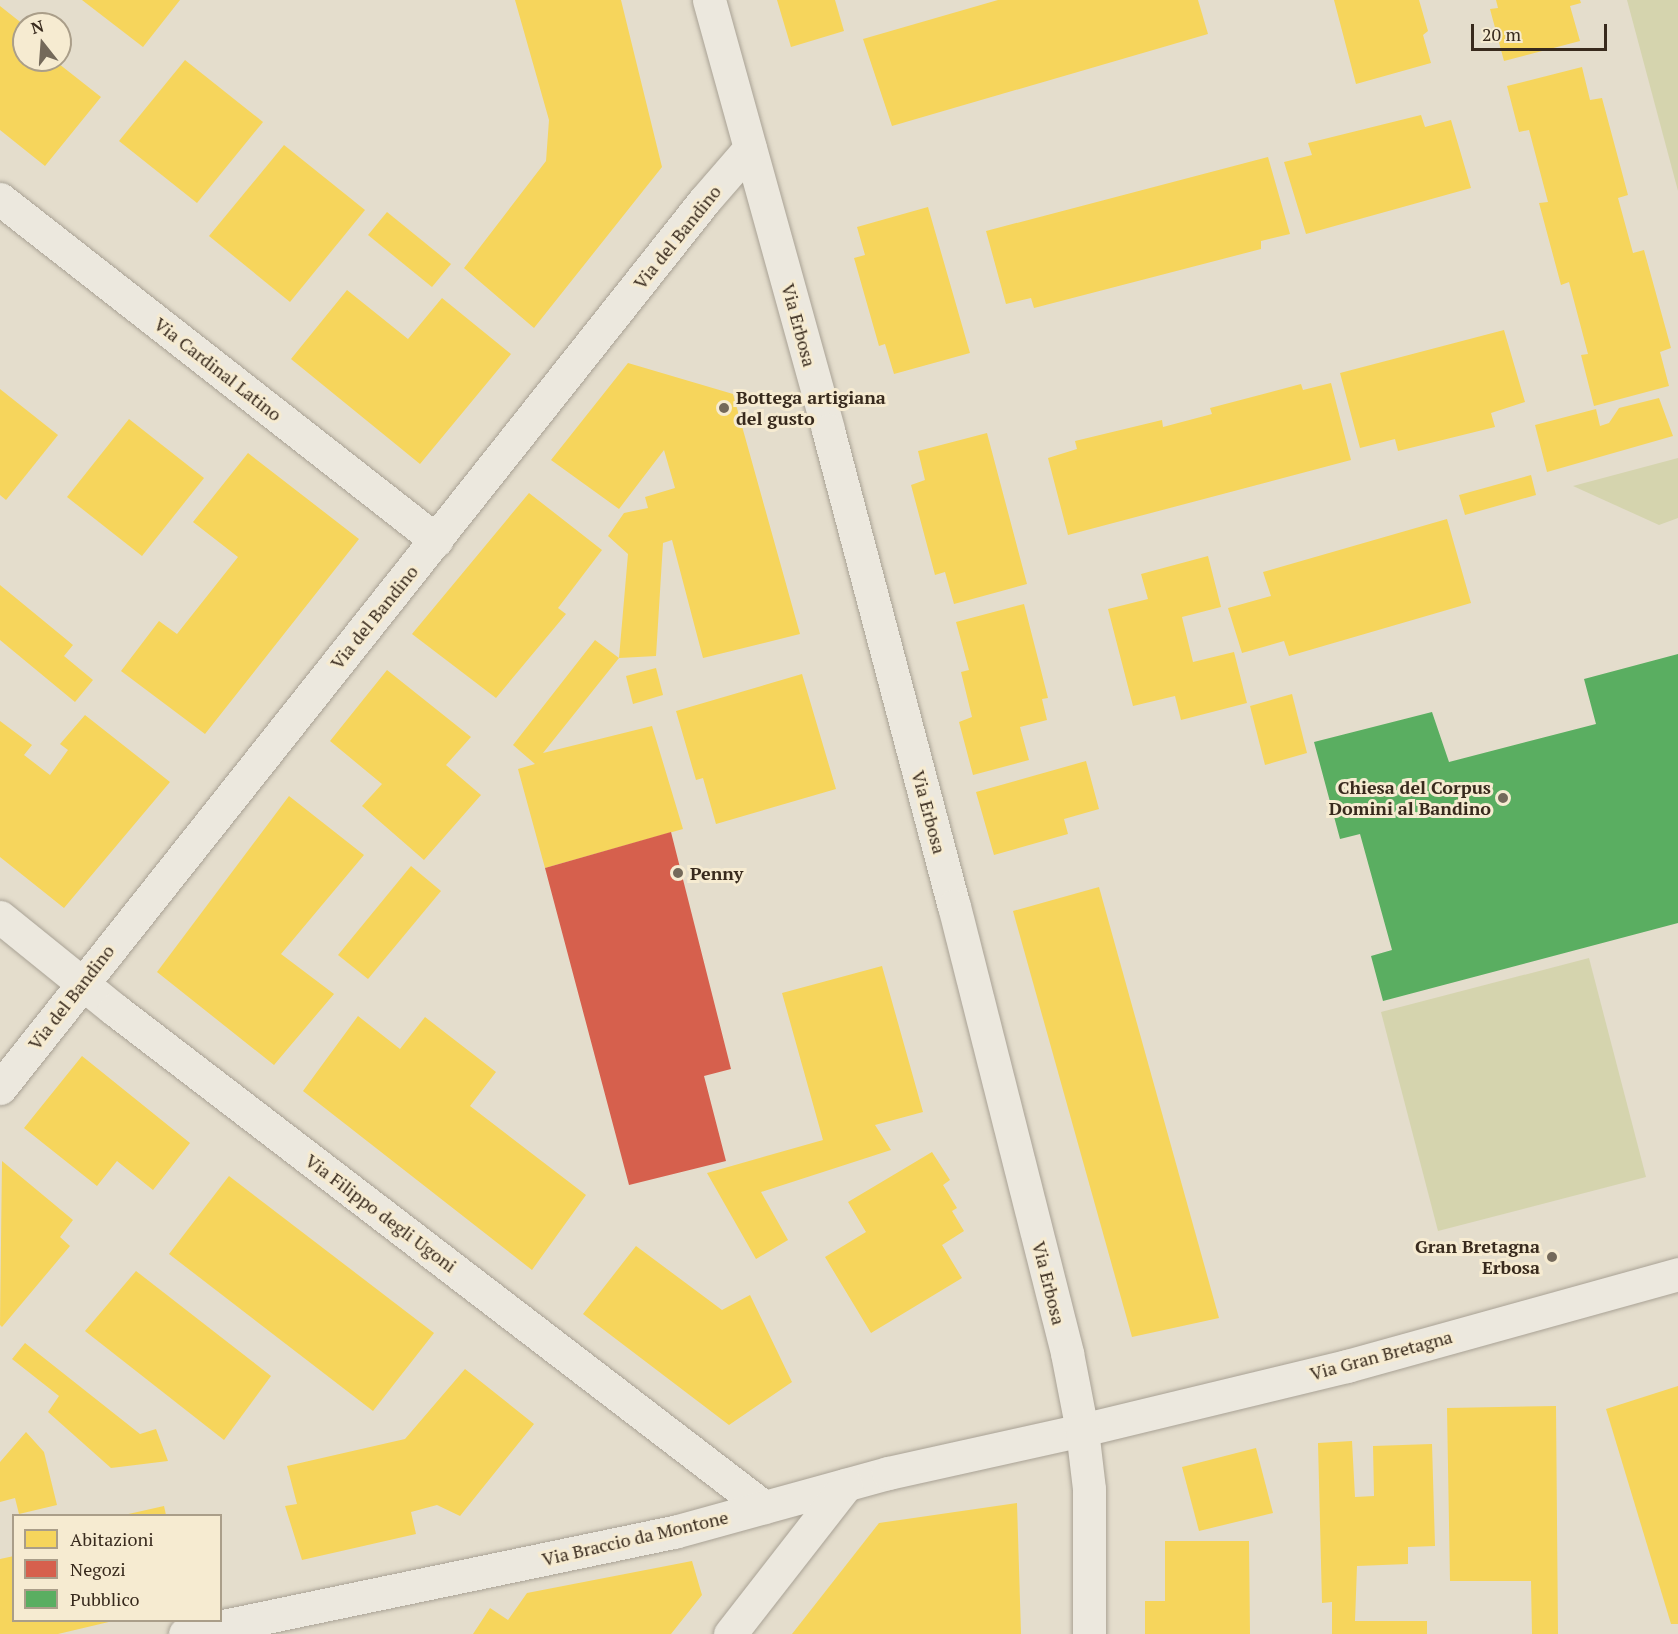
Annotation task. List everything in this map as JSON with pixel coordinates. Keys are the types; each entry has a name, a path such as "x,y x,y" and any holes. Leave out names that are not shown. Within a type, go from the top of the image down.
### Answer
{"street":[{"name":"Via Erbosa","path":"709,0 954,906 1067,1353 1082,1430 1089,1489 1089,1634"},
{"name":"Via del Bandino","path":"0,1088 81,983 704,201 750,148"},
{"name":"Via Cardinal Latino","path":"0,199 436,540"},
{"name":"Via Filippo degli Ugoni","path":"0,917 81,983 764,1507"},
{"name":"Via Gran Bretagna","path":"1082,1430 1347,1366 1678,1274"},
{"name":"Via Braccio da Montone","path":"185,1634 674,1532 888,1473 1082,1430"},
{"path":"730,1634 846,1485"}],"green space":[{"path":"1627,0 1678,0 1678,191"},
{"path":"1678,458 1678,518 1659,525 1573,486"},
{"path":"1589,958 1646,1177 1438,1231 1381,1012"}],"building: Abitazioni":[{"path":"82,0 180,0 143,47"},
{"path":"515,0 621,0 662,167 534,328 464,268 546,161 549,120"},
{"path":"777,0 835,0 844,31 791,47"},
{"path":"998,0 1198,0 1208,34 892,126 863,39"},
{"path":"1334,0 1419,0 1428,31 1423,35 1431,63 1356,84"},
{"path":"1496,0 1580,0 1581,3 1570,6 1580,41 1504,61 1490,9 1498,8"},
{"path":"0,6 12,16 12,72 69,72 101,97 45,166 0,130"},
{"path":"185,60 263,122 197,203 119,141"},
{"path":"1582,67 1590,100 1602,98 1628,195 1618,198 1633,253 1644,250 1671,348 1660,352 1669,386 1594,406 1581,355 1588,354 1569,282 1561,285 1539,203 1548,202 1529,130 1519,132 1507,86"},
{"path":"1421,115 1425,127 1451,120 1471,188 1306,234 1284,162 1312,155 1308,143"},
{"path":"284,145 365,210 290,302 209,236"},
{"path":"1268,157 1290,234 1261,241 1261,249 1034,308 1031,298 1006,304 986,231"},
{"path":"928,207 970,353 894,374 885,344 879,346 854,258 865,255 857,227"},
{"path":"387,212 451,264 432,287 368,235"},
{"path":"347,290 408,339 442,298 511,354 420,464 291,359"},
{"path":"1504,330 1525,402 1491,413 1495,427 1398,451 1395,439 1360,448 1340,373"},
{"path":"628,363 733,394 800,634 703,658 672,540 663,543 656,656 619,658 628,554 608,536 624,513 648,508 645,497 675,488 664,450 619,509 551,460"},
{"path":"1331,383 1351,460 1068,535 1048,458 1077,449 1075,441 1162,420 1163,427 1212,414 1210,408 1301,384 1303,390"},
{"path":"0,389 58,435 6,500 0,495"},
{"path":"1659,398 1673,436 1547,472 1535,425 1596,409 1600,426 1609,423 1619,408"},
{"path":"129,419 204,478 142,556 67,497"},
{"path":"987,433 1027,584 954,604 945,572 935,575 911,485 925,480 918,451"},
{"path":"248,453 359,539 205,734 121,671 159,621 177,634 238,557 193,522"},
{"path":"1531,475 1536,495 1465,515 1459,495"},
{"path":"529,493 602,550 558,608 566,614 496,698 412,634"},
{"path":"1447,519 1471,603 1289,656 1284,641 1242,653 1228,608 1271,596 1263,572"},
{"path":"1208,556 1221,607 1182,617 1193,662 1234,652 1247,703 1181,720 1175,696 1133,706 1108,609 1148,599 1141,574"},
{"path":"0,585 73,645 64,656 93,680 75,702 0,640"},
{"path":"1024,604 1048,698 1042,699 1047,720 1020,727 1029,760 973,775 959,722 972,717 961,672 969,670 956,622"},
{"path":"595,640 619,658 543,753 652,726 683,829 545,868 518,769 535,764 513,745"},
{"path":"656,668 663,695 633,704 626,676"},
{"path":"387,670 471,737 446,765 481,795 424,860 362,806 382,784 330,741"},
{"path":"802,674 836,789 716,824 703,778 696,780 676,711"},
{"path":"1292,694 1307,753 1265,765 1250,706"},
{"path":"85,715 170,782 64,908 0,857 0,721 32,745 24,755 50,775 68,750 60,744"},
{"path":"1086,761 1099,809 1064,819 1068,834 994,855 976,792"},
{"path":"289,796 364,855 281,954 334,994 274,1065 157,972"},
{"path":"411,866 441,891 368,979 338,955"},
{"path":"1099,887 1219,1318 1132,1337 1013,911"},
{"path":"882,966 923,1112 875,1125 891,1150 761,1192 788,1240 756,1259 707,1173 823,1140 782,993"},
{"path":"358,1016 400,1049 425,1017 496,1072 470,1106 586,1195 532,1270 303,1091"},
{"path":"82,1056 190,1143 153,1190 117,1161 97,1186 24,1128"},
{"path":"932,1152 950,1180 943,1185 957,1208 952,1211 964,1231 942,1245 962,1278 871,1333 825,1257 866,1232 848,1202"},
{"path":"2,1161 73,1220 60,1237 70,1246 2,1327 0,1325"},
{"path":"229,1176 434,1333 373,1411 169,1254"},
{"path":"636,1246 722,1310 750,1295 792,1382 729,1425 583,1314"},
{"path":"136,1271 271,1376 224,1440 85,1331"},
{"path":"25,1343 140,1434 156,1429 168,1461 111,1468 48,1412 59,1396 12,1359"},
{"path":"465,1369 534,1424 460,1516 437,1505 411,1512 416,1534 302,1560 285,1506 297,1504 287,1466 405,1439"},
{"path":"1678,1386 1678,1624 1671,1624 1606,1409"},
{"path":"1556,1406 1558,1634 1532,1634 1531,1581 1450,1581 1447,1408"},
{"path":"26,1432 44,1452 57,1505 19,1514 15,1498 0,1502 0,1462"},
{"path":"1352,1441 1355,1497 1374,1496 1373,1446 1432,1444 1435,1546 1408,1547 1408,1564 1357,1566 1355,1621 1427,1621 1427,1634 1332,1634 1332,1602 1322,1603 1318,1443"},
{"path":"1256,1448 1273,1513 1199,1531 1182,1467"},
{"path":"1017,1503 1021,1634 792,1634 879,1523"},
{"path":"164,1506 166,1514 128,1514"},
{"path":"1165,1541 1249,1541 1250,1634 1145,1634 1145,1601 1165,1601"},
{"path":"12,1556 12,1622 109,1622 58,1634 0,1634 0,1559"},
{"path":"692,1561 702,1595 671,1634 473,1634 490,1608 508,1620 527,1593"}],"building: Negozi":[{"path":"671,832 731,1069 704,1076 726,1161 629,1185 545,868"}],"building: Pubblico":[{"name":"Chiesa del Corpus Domini al Bandino","path":"1678,654 1678,923 1383,1001 1371,956 1392,950 1360,834 1340,839 1314,742 1432,712 1449,762 1596,724 1584,679"}],"place":[{"name":"Bottega artigiana del gusto","path":"724,408"},
{"name":"Chiesa del Corpus Domini al Bandino","path":"1503,798"},
{"name":"Penny","path":"678,873"},
{"name":"Gran Bretagna Erbosa","path":"1552,1257"}]}
